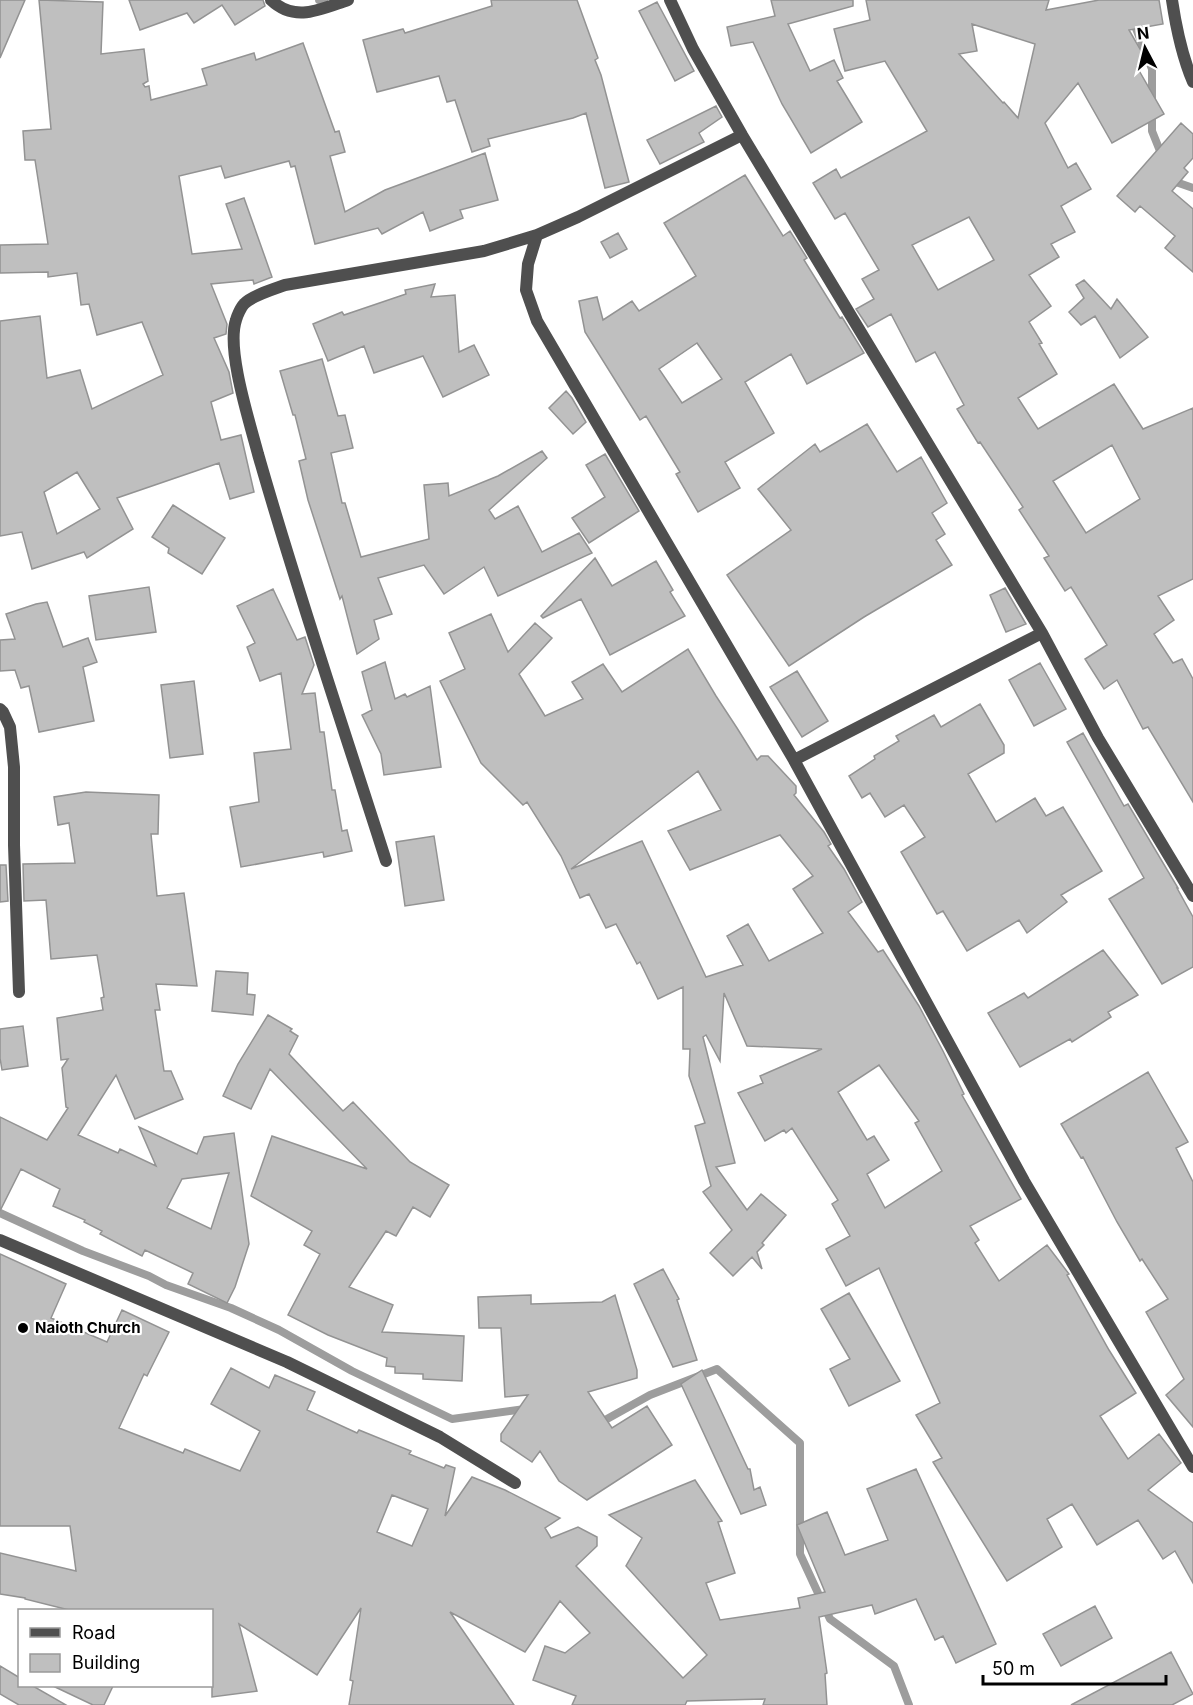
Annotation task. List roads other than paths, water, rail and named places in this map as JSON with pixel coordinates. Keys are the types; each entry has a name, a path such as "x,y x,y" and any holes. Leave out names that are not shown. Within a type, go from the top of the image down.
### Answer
{"street":[{"path":"272,0 279,7 294,13 312,13 348,0"},
{"path":"670,0 693,49 742,135 1042,633 1098,738 1193,896"},
{"path":"1172,0 1176,23 1193,82"},
{"path":"386,861 269,492 237,366 234,342 235,321 244,304 262,293 285,285 484,250 537,236 742,135"},
{"path":"537,236 528,264 526,290 537,321 794,760 1024,1180 1193,1467"},
{"path":"794,760 1042,633"},
{"path":"0,709 10,727 14,767 14,845 20,992"},
{"path":"0,1240 286,1362 440,1437 515,1483"}],"waterway":[{"path":"319,0 324,0"},
{"path":"1133,21 1152,69 1152,131 1162,156"},
{"path":"1172,179 1193,188"},
{"path":"0,1213 83,1251 149,1276 166,1285 231,1308 279,1330 352,1371 452,1419 525,1409"},
{"path":"598,1424 650,1395 717,1369 800,1443 800,1554 830,1619 894,1666 909,1705"}],"place":[{"name":"Naioth Church","path":"23,1328"}]}
